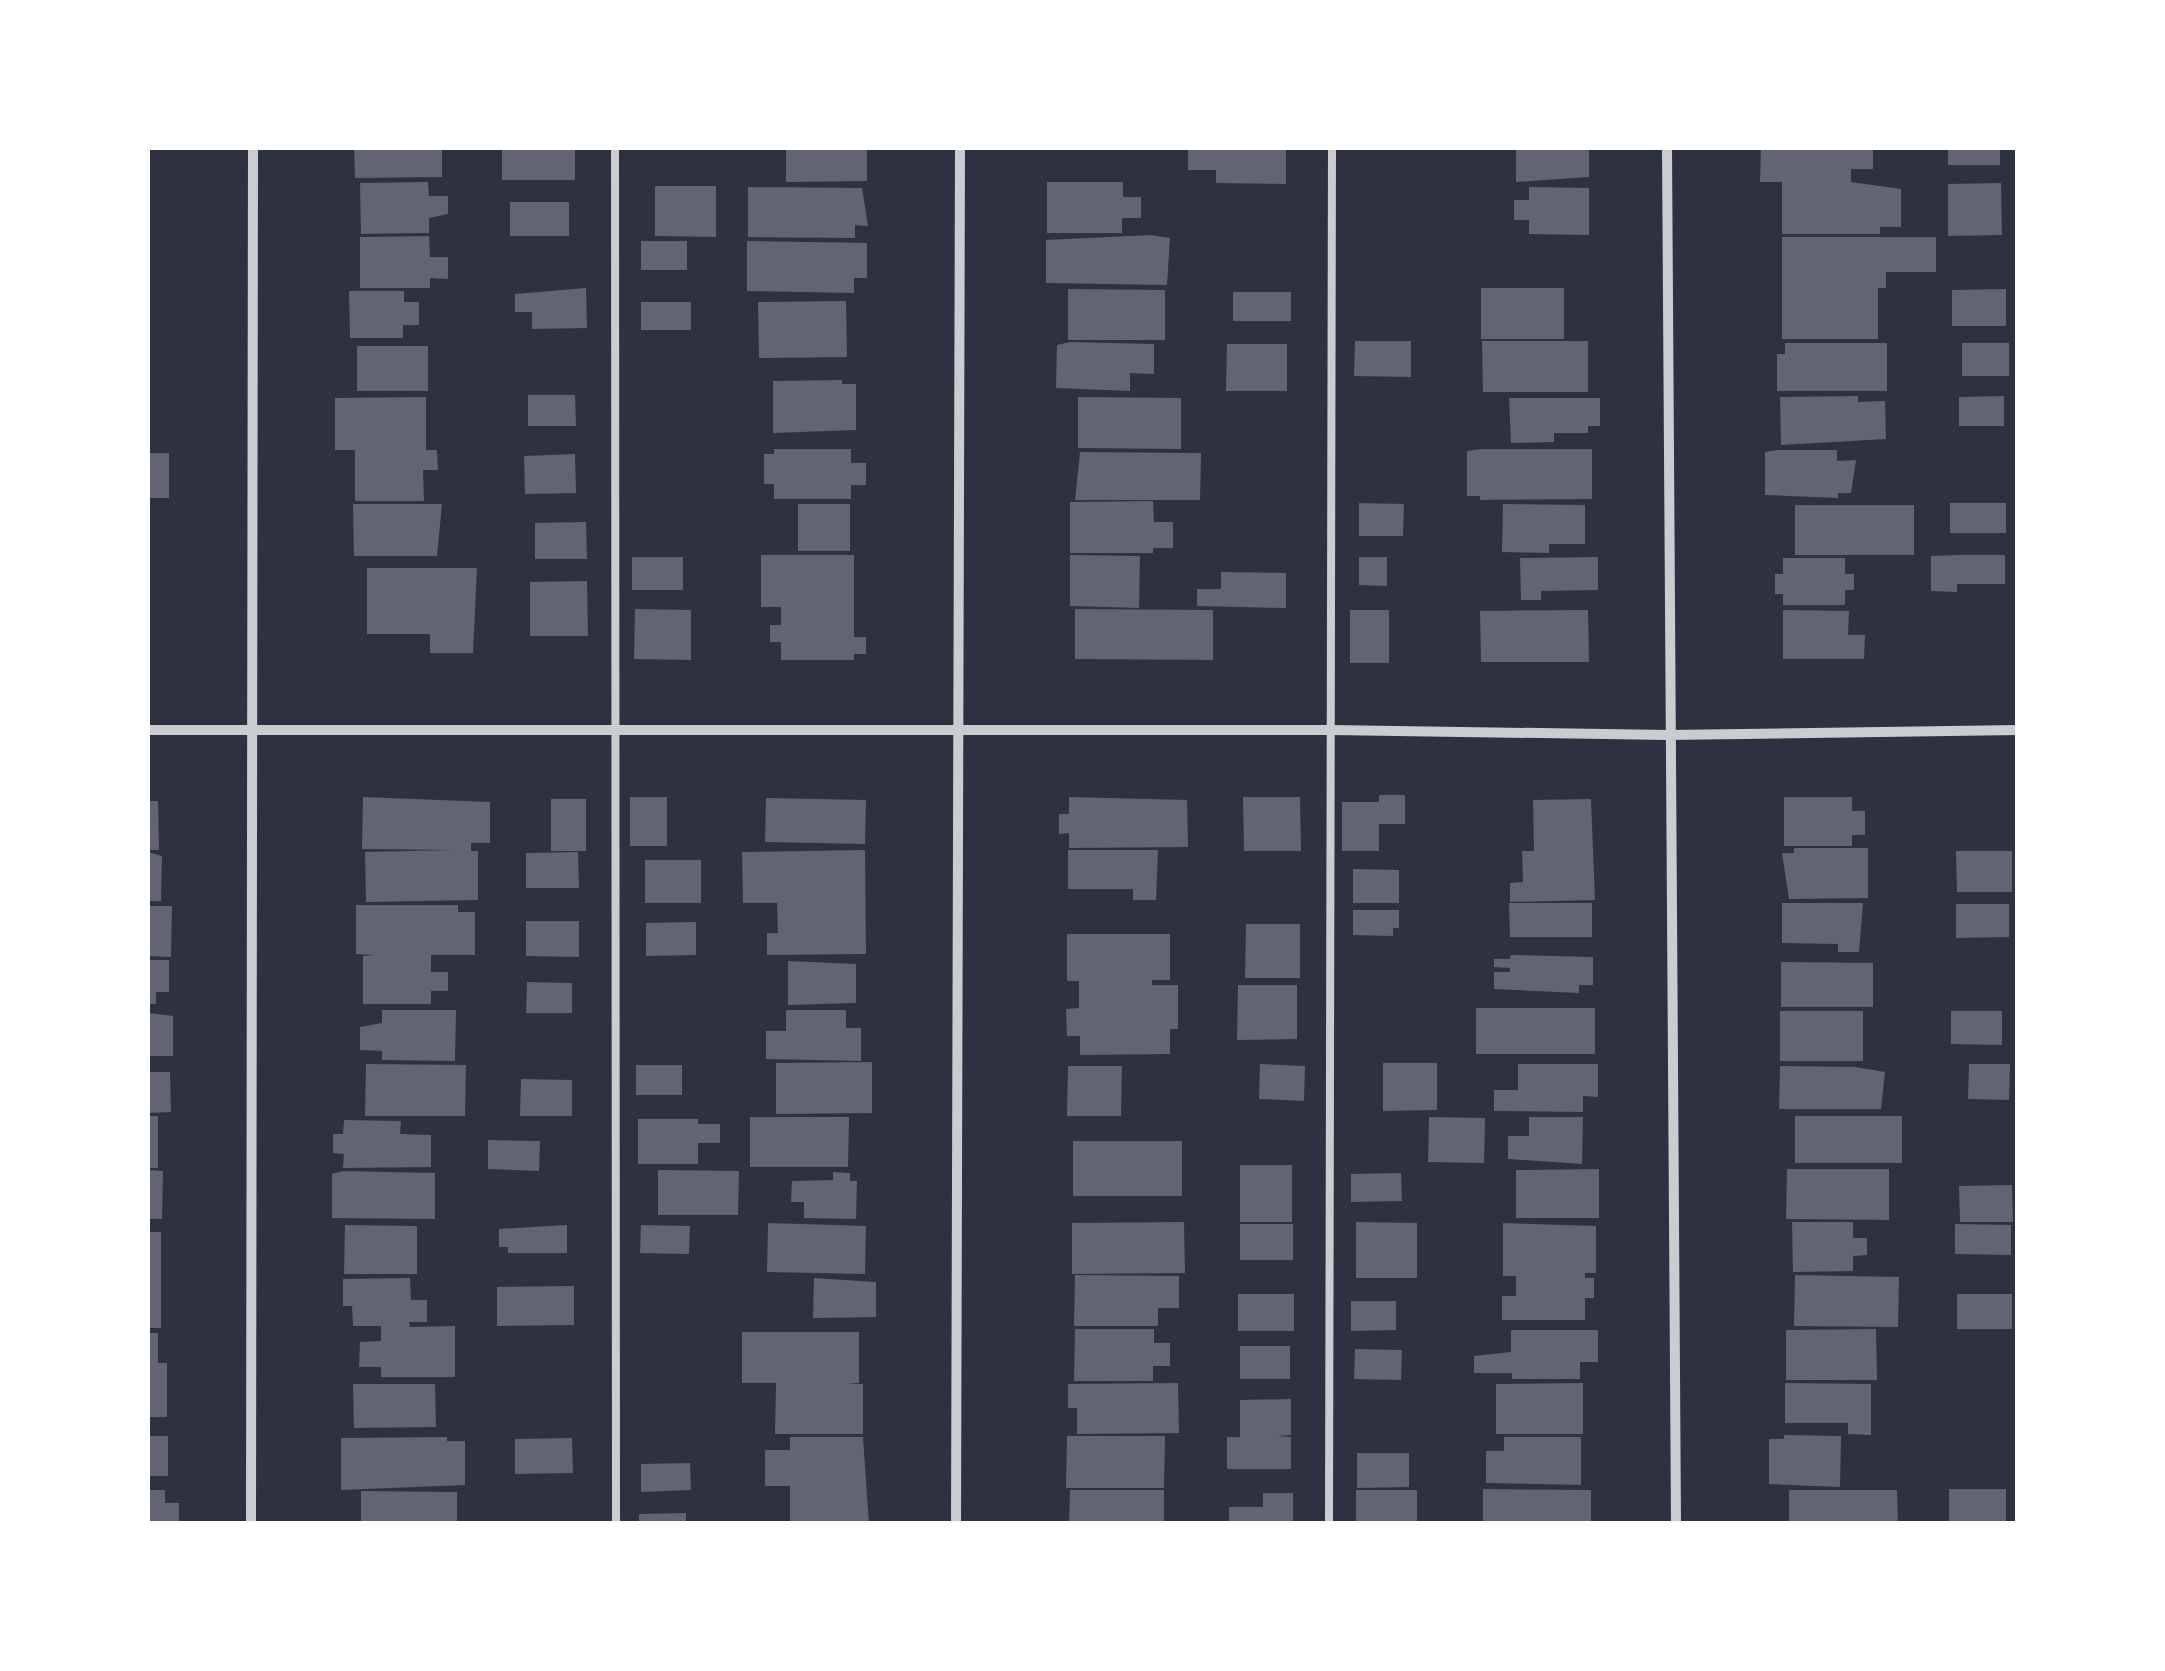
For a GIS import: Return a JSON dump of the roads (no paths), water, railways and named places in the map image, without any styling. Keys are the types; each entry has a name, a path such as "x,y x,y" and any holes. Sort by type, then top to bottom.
{"street":[{"path":"251,1524 253,148"},
{"path":"956,1524 960,148"},
{"path":"1667,148 1676,1524"},
{"path":"148,730 1331,730 1668,734 2018,730"}],"lane":[{"path":"615,148 616,1524"},
{"path":"1329,1524 1332,148"}]}
